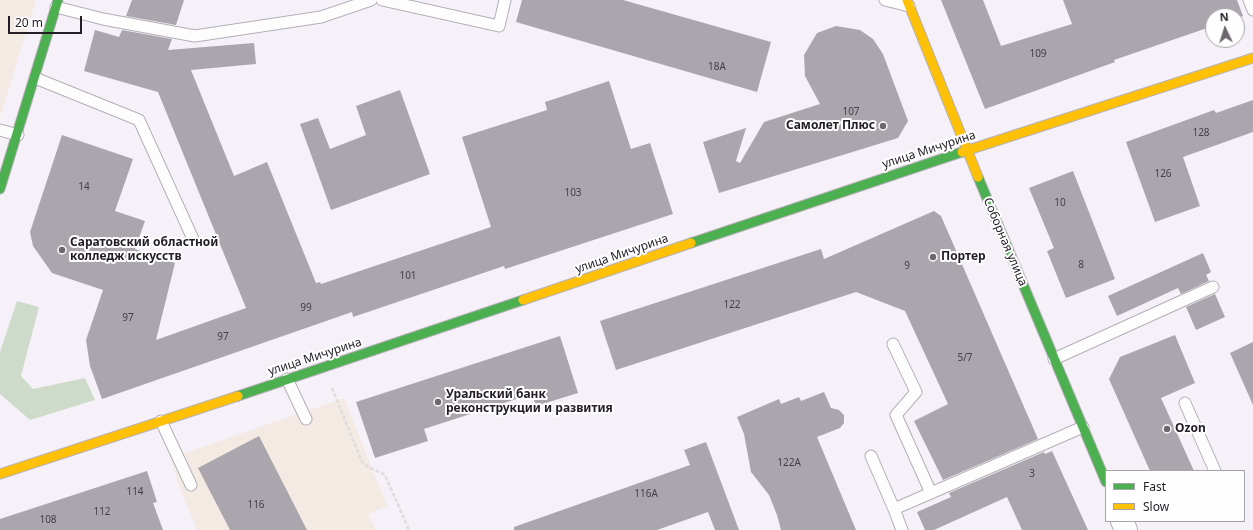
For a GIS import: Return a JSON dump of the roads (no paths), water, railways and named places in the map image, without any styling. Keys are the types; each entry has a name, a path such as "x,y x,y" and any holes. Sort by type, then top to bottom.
{"main road":[{"path":"1,182 18,135 57,3"},
{"name":"Соборная улица","path":"908,3 966,150 1105,480"},
{"name":"улица Мичурина","path":"0,474 325,367 966,150 1253,58"}],"lane":[{"path":"57,3 103,19 194,36 321,17 371,0"},
{"path":"382,0 499,26 505,0"},
{"path":"885,0 908,3"},
{"path":"1249,0 1253,10"},
{"path":"35,78 138,120 193,239"},
{"path":"0,130 18,135"},
{"path":"1054,359 1213,287"},
{"path":"893,344 916,392 896,414 931,493"},
{"path":"287,379 306,419"},
{"path":"1185,403 1214,470"},
{"path":"161,421 190,485"},
{"path":"894,509 1083,427"},
{"path":"871,456 902,530"}],"place":[{"name":"Самолет Плюс","path":"883,126"},
{"name":"Саратовский областной колледж искусств","path":"62,250"},
{"name":"Портер","path":"933,257"},
{"name":"Уральский банк реконструкции и развития","path":"438,402"},
{"name":"Ozon","path":"1167,429"}]}
